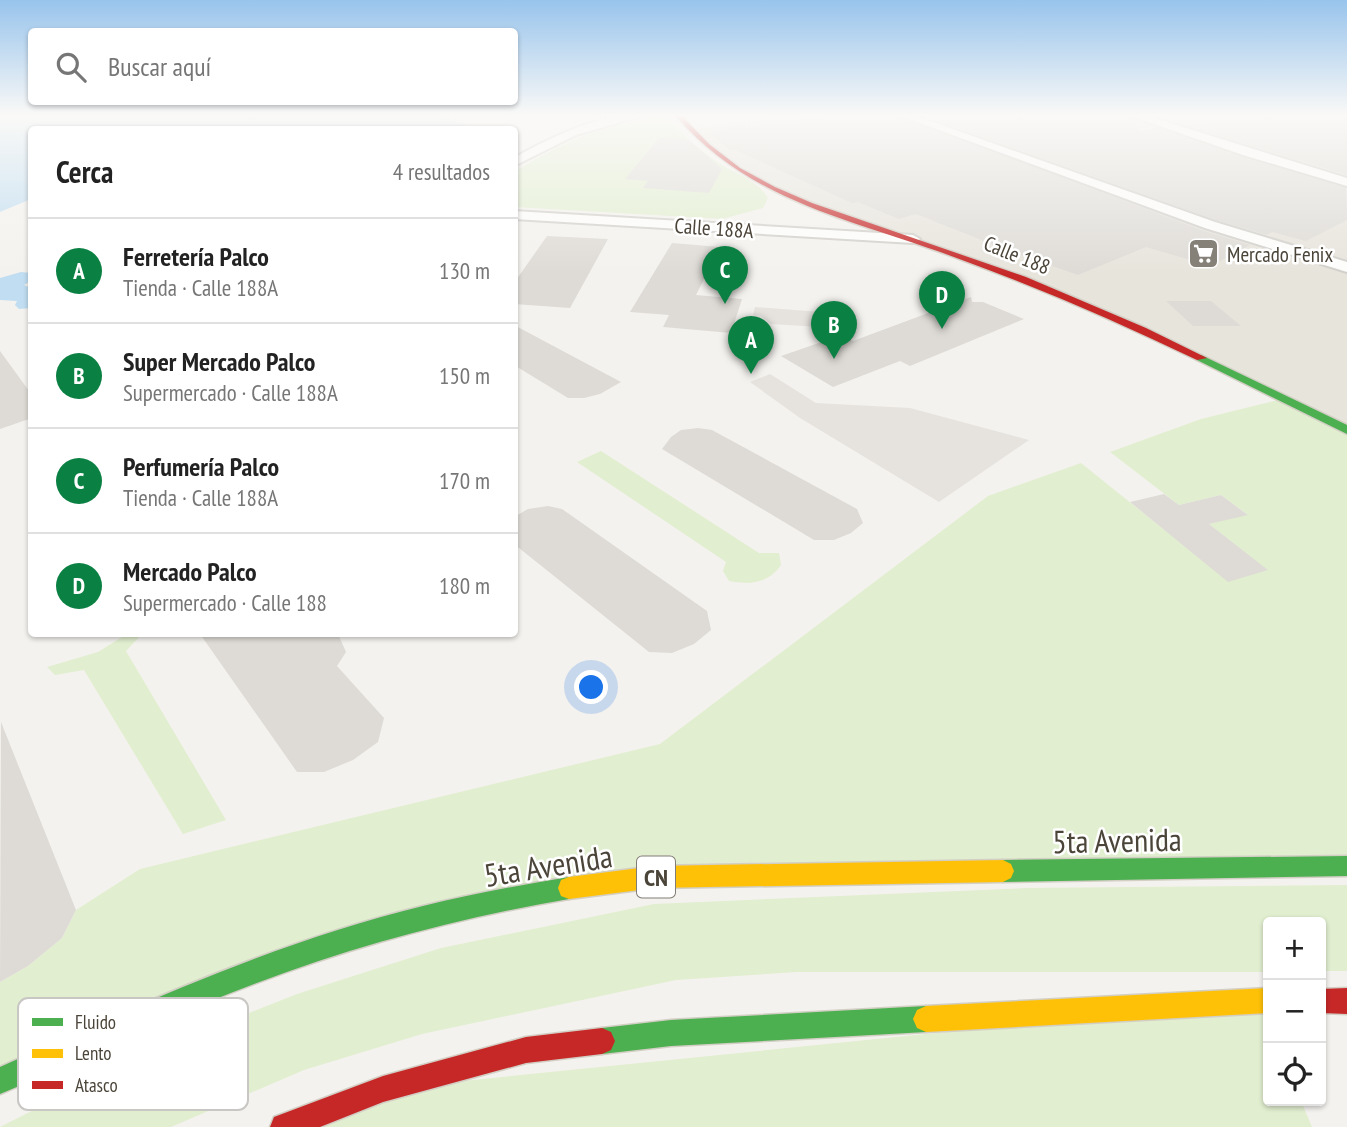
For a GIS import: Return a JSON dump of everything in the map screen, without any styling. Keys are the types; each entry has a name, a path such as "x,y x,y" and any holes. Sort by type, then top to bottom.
{"main road":[{"name":"Calle 188","path":"739,169 764,184 824,210 913,239 1113,315 1347,430"},
{"name":"5ta Avenida","path":"185,998 285,958 403,921 534,893 655,877 1347,866"},
{"path":"284,1127 383,1089 526,1050 671,1033 1263,1000"},
{"path":"1326,1001 1347,1001"},
{"name":"5ta Avenida","path":"0,1081 18,1073"}],"street":[{"path":"1052,169 1210,225 1347,267"},
{"path":"1301,169 1347,182"},
{"name":"Calle 188A","path":"518,215 913,239"}],"shaded area":[{"path":"743,169 1347,169 1347,431 1113,315 764,184"},
{"path":"755,307 821,312 820,327 771,324 761,316 753,315"},
{"path":"770,374 816,403 910,408 1029,440 939,502 800,418 750,382"}],"green space":[{"path":"519,169 728,169 757,186 768,198 763,208 722,219 518,207"},
{"path":"1286,398 1347,430 1347,865 655,877 403,921 209,998 18,998 18,1074 0,1081 0,982 28,966 62,938 76,910 140,869 660,744 988,496 1081,463 1228,581 1267,570 1209,524 1247,514 1221,495 1179,505 1110,452 1201,419"},
{"path":"601,451 759,553 779,553 781,565 765,579 744,583 729,581 723,571 726,562 577,462"},
{"path":"122,637 139,637 126,651 226,820 183,834 84,670 55,675 47,667 98,652"},
{"path":"1347,885 1347,971 1326,971 1326,917 1263,917 1263,972 797,972 676,980 422,1034 304,1070 248,1094 248,1013 297,994 441,948 654,904 1027,888"},
{"path":"1261,1000 1263,1106 1303,1106 1312,1127 284,1127 383,1089"},
{"path":"34,1110 211,1110 171,1127 0,1127"}],"water":[{"path":"0,169 28,169 28,200 0,212"},
{"path":"28,273 28,283 24,285 28,287 28,308 19,309 15,305 17,301 0,300 0,278"}],"building":[{"path":"634,169 722,169 709,193 643,188 648,181 625,179"},
{"path":"776,169 1038,169 1204,231 1250,245 1211,266 1146,247 1078,275 916,214 899,219 858,202 852,203"},
{"path":"1072,169 1281,169 1346,188 1347,220 1306,241 1272,232 1267,235 1216,220"},
{"path":"1326,169 1347,169 1347,175"},
{"path":"547,236 608,239 570,308 518,304 518,277"},
{"path":"672,243 720,247 696,295 742,299 731,333 663,327 669,315 630,312"},
{"path":"971,297 972,302 983,302 1024,319 910,366 900,361 833,387 781,356 842,335 853,341"},
{"path":"1166,301 1211,301 1241,326 1193,326"},
{"path":"518,327 621,382 600,394 568,398 518,367"},
{"path":"0,351 28,390 28,419 0,429"},
{"path":"681,430 712,430 857,509 863,523 851,533 834,540 814,540 662,449 671,437"},
{"path":"1164,494 1179,505 1221,495 1248,515 1209,524 1268,570 1228,582 1130,502"},
{"path":"548,506 562,509 707,611 711,630 694,644 672,653 649,652 518,547 518,515 528,509"},
{"path":"202,637 339,637 346,652 337,666 384,718 378,742 353,760 324,772 297,772"},
{"path":"1,722 76,910 62,938 28,966 0,982"}],"traffic: fast":[{"path":"1201,358 1347,430"},
{"path":"1003,871 1347,866"},
{"path":"188,998 278,963 421,918 494,901 569,888"},
{"path":"602,1041 671,1033 926,1019"},
{"path":"0,1081 18,1073"}],"traffic: slow":[{"path":"569,888 655,877 1003,871"},
{"path":"926,1019 1263,1000"}],"traffic: jam":[{"path":"737,169 772,189 809,205 1022,279 1201,358"},
{"path":"1326,1001 1347,1001"},
{"path":"284,1127 383,1089 526,1050 602,1041"}],"place":[{"name":"Mercado Fenix","path":"1204,254"},
{"name":"Perfumería Palco","path":"725,304"},
{"name":"Mercado Palco","path":"942,329"},
{"name":"Super Mercado Palco","path":"834,359"},
{"name":"Ferretería Palco","path":"751,374"}]}
